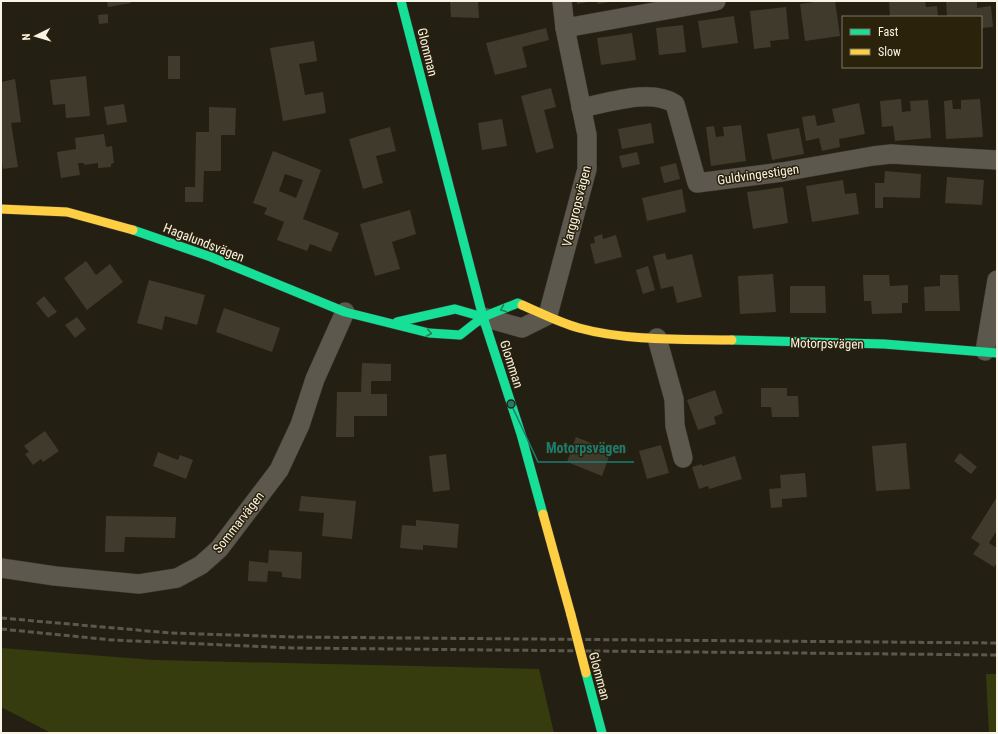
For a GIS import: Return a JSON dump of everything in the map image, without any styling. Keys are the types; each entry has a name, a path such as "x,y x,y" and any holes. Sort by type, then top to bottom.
{"street":[{"name":"Glomman","path":"401,1 483,317 521,434 602,733"},
{"name":"Varggropsvägen","path":"548,315 587,170 586,135 565,28 562,1"},
{"path":"565,28 716,1"},
{"name":"Guldvingestigen","path":"581,108 648,96 666,98 675,104 697,183 782,172 891,154 997,160"},
{"name":"Hagalundsvägen","path":"1,209 67,212 128,228 211,257 345,312 429,333 460,335 483,317"},
{"path":"991,352 997,280"},
{"name":"Hagalundsvägen","path":"391,323 454,309 483,317"},
{"name":"Sommarvägen","path":"1,568 56,576 140,584 177,578 201,565 219,549 279,470 300,426 320,367 345,312"},
{"path":"483,317 522,328 548,315"},
{"name":"Motorpsvägen","path":"548,315 578,328 602,333 657,338 884,344 991,352"},
{"path":"657,338 674,399 675,426 683,458"}],"green space":[{"path":"1,648 154,660 539,669 554,733 51,733 1,707"},
{"path":"986,674 997,674 997,733 989,733"}],"building":[{"path":"107,1 131,1 131,3 108,7"},
{"path":"450,1 478,1 479,18 451,17"},
{"path":"577,1 588,1 588,2 577,4"},
{"path":"597,1 609,1 609,2 598,4"},
{"path":"835,1 840,36 805,41 800,4"},
{"path":"889,1 925,1 926,7 937,6 938,16 890,16"},
{"path":"946,1 977,1 977,8 991,6 993,27 982,28 982,16 947,16"},
{"path":"786,7 789,39 770,41 771,47 754,49 750,11"},
{"path":"108,14 108,23 99,24 98,15"},
{"path":"734,16 738,43 702,48 698,21"},
{"path":"683,25 686,52 659,55 656,28"},
{"path":"546,28 549,40 522,47 527,67 495,75 486,43"},
{"path":"632,33 636,60 601,65 597,38"},
{"path":"314,41 317,61 299,64 305,95 323,92 326,113 283,121 270,48"},
{"path":"168,56 180,56 180,79 168,79"},
{"path":"86,76 90,116 66,118 65,104 53,105 50,80"},
{"path":"15,79 21,122 11,123 18,167 3,169 1,158 1,82"},
{"path":"551,88 556,107 544,110 554,148 536,153 521,96"},
{"path":"901,99 902,112 911,111 910,101 928,100 931,138 895,141 893,126 882,127 880,101"},
{"path":"980,99 983,137 946,139 944,101 952,100 953,109 961,109 961,100"},
{"path":"859,103 865,134 839,139 840,147 822,151 819,138 806,141 802,117 815,115 817,126 835,122 832,109"},
{"path":"124,104 127,122 107,125 104,107"},
{"path":"209,107 236,108 235,135 221,135 221,171 204,171 203,202 185,202 185,187 195,187 196,132 209,132"},
{"path":"502,119 507,146 482,150 478,123"},
{"path":"651,123 654,143 622,149 618,129"},
{"path":"741,125 746,161 711,166 706,127 714,126 716,137 724,136 723,127"},
{"path":"390,127 396,151 376,156 383,183 363,189 349,139"},
{"path":"799,128 804,154 772,160 767,134"},
{"path":"104,134 106,147 112,146 114,163 111,164 111,167 98,168 98,163 84,165 84,163 78,163 80,175 61,178 57,152 76,149 75,138"},
{"path":"273,151 321,170 303,219 339,233 331,252 310,244 307,251 277,240 284,222 264,214 267,208 253,203","holes":["285,174 303,180 296,198 279,191"]},
{"path":"637,152 640,164 622,168 619,156"},
{"path":"676,163 680,179 664,183 660,167"},
{"path":"885,171 921,174 920,198 883,197 883,208 875,208 875,183 884,183"},
{"path":"947,177 984,180 982,205 945,203"},
{"path":"843,180 845,194 856,193 859,214 812,222 806,186"},
{"path":"783,187 788,223 753,229 747,192"},
{"path":"682,189 686,212 647,221 642,198"},
{"path":"410,210 416,234 392,242 400,269 375,276 360,224"},
{"path":"602,234 603,239 616,235 622,257 595,264 590,244 595,243 594,237"},
{"path":"665,253 667,260 692,254 702,297 677,303 673,286 661,289 653,256"},
{"path":"86,261 96,275 110,264 123,282 87,310 64,278"},
{"path":"648,266 655,290 643,294 636,270"},
{"path":"773,274 776,312 740,314 738,276"},
{"path":"863,275 889,275 890,286 908,285 908,303 902,303 902,313 872,314 871,301 864,301"},
{"path":"940,275 958,275 960,311 925,311 924,287 940,286"},
{"path":"149,280 205,295 197,325 165,316 162,330 137,323"},
{"path":"790,286 825,286 826,313 790,313"},
{"path":"44,296 57,312 48,318 36,303"},
{"path":"224,308 280,328 272,352 216,332"},
{"path":"77,317 86,329 75,338 65,325"},
{"path":"362,363 391,364 391,381 371,381 371,394 387,394 387,416 354,416 354,437 336,437 337,392 361,392"},
{"path":"761,388 787,388 787,396 798,396 799,417 772,417 771,407 761,407"},
{"path":"715,390 723,413 714,417 716,424 698,430 687,400"},
{"path":"45,431 59,451 43,462 41,459 33,465 25,454 29,452 24,446"},
{"path":"576,437 611,451 602,476 567,462"},
{"path":"906,443 910,489 876,491 872,446"},
{"path":"661,445 669,473 647,479 639,451"},
{"path":"158,452 178,460 180,455 193,460 186,479 153,466"},
{"path":"960,453 977,467 971,474 954,461"},
{"path":"446,454 450,490 433,492 429,456"},
{"path":"735,456 742,479 709,489 708,486 699,489 692,467 702,464 702,466"},
{"path":"805,473 807,497 782,499 782,507 771,508 769,489 781,488 780,475"},
{"path":"301,496 356,501 352,539 322,536 324,513 299,511"},
{"path":"997,497 997,530 989,543 997,548 997,563 994,567 973,554 980,544 971,538"},
{"path":"106,516 176,517 175,538 125,537 124,552 105,552"},
{"path":"416,520 459,524 457,548 423,545 423,550 400,548 402,525 416,526"},
{"path":"269,550 302,552 301,579 282,577 282,572 268,571 267,582 248,581 249,561 268,563"}],"railway":[{"path":"1,618 171,633 293,637 997,643"},
{"path":"1,629 112,640 293,648 997,655"}],"traffic: fast":[{"path":"401,1 483,317 521,434 543,514"},
{"path":"133,230 211,257 345,312 429,333 460,335 483,317 518,303 522,305"},
{"path":"397,322 455,309 483,317"},
{"path":"732,340 884,344 997,353"},
{"path":"586,673 602,733"}],"traffic: slow":[{"path":"1,209 67,212 133,230"},
{"path":"522,305 550,318 579,328 597,332 635,337 732,340"},
{"path":"543,514 571,615"},
{"path":"571,615 586,673"}],"place":[{"name":"Motorpsvägen","path":"511,404"}]}
